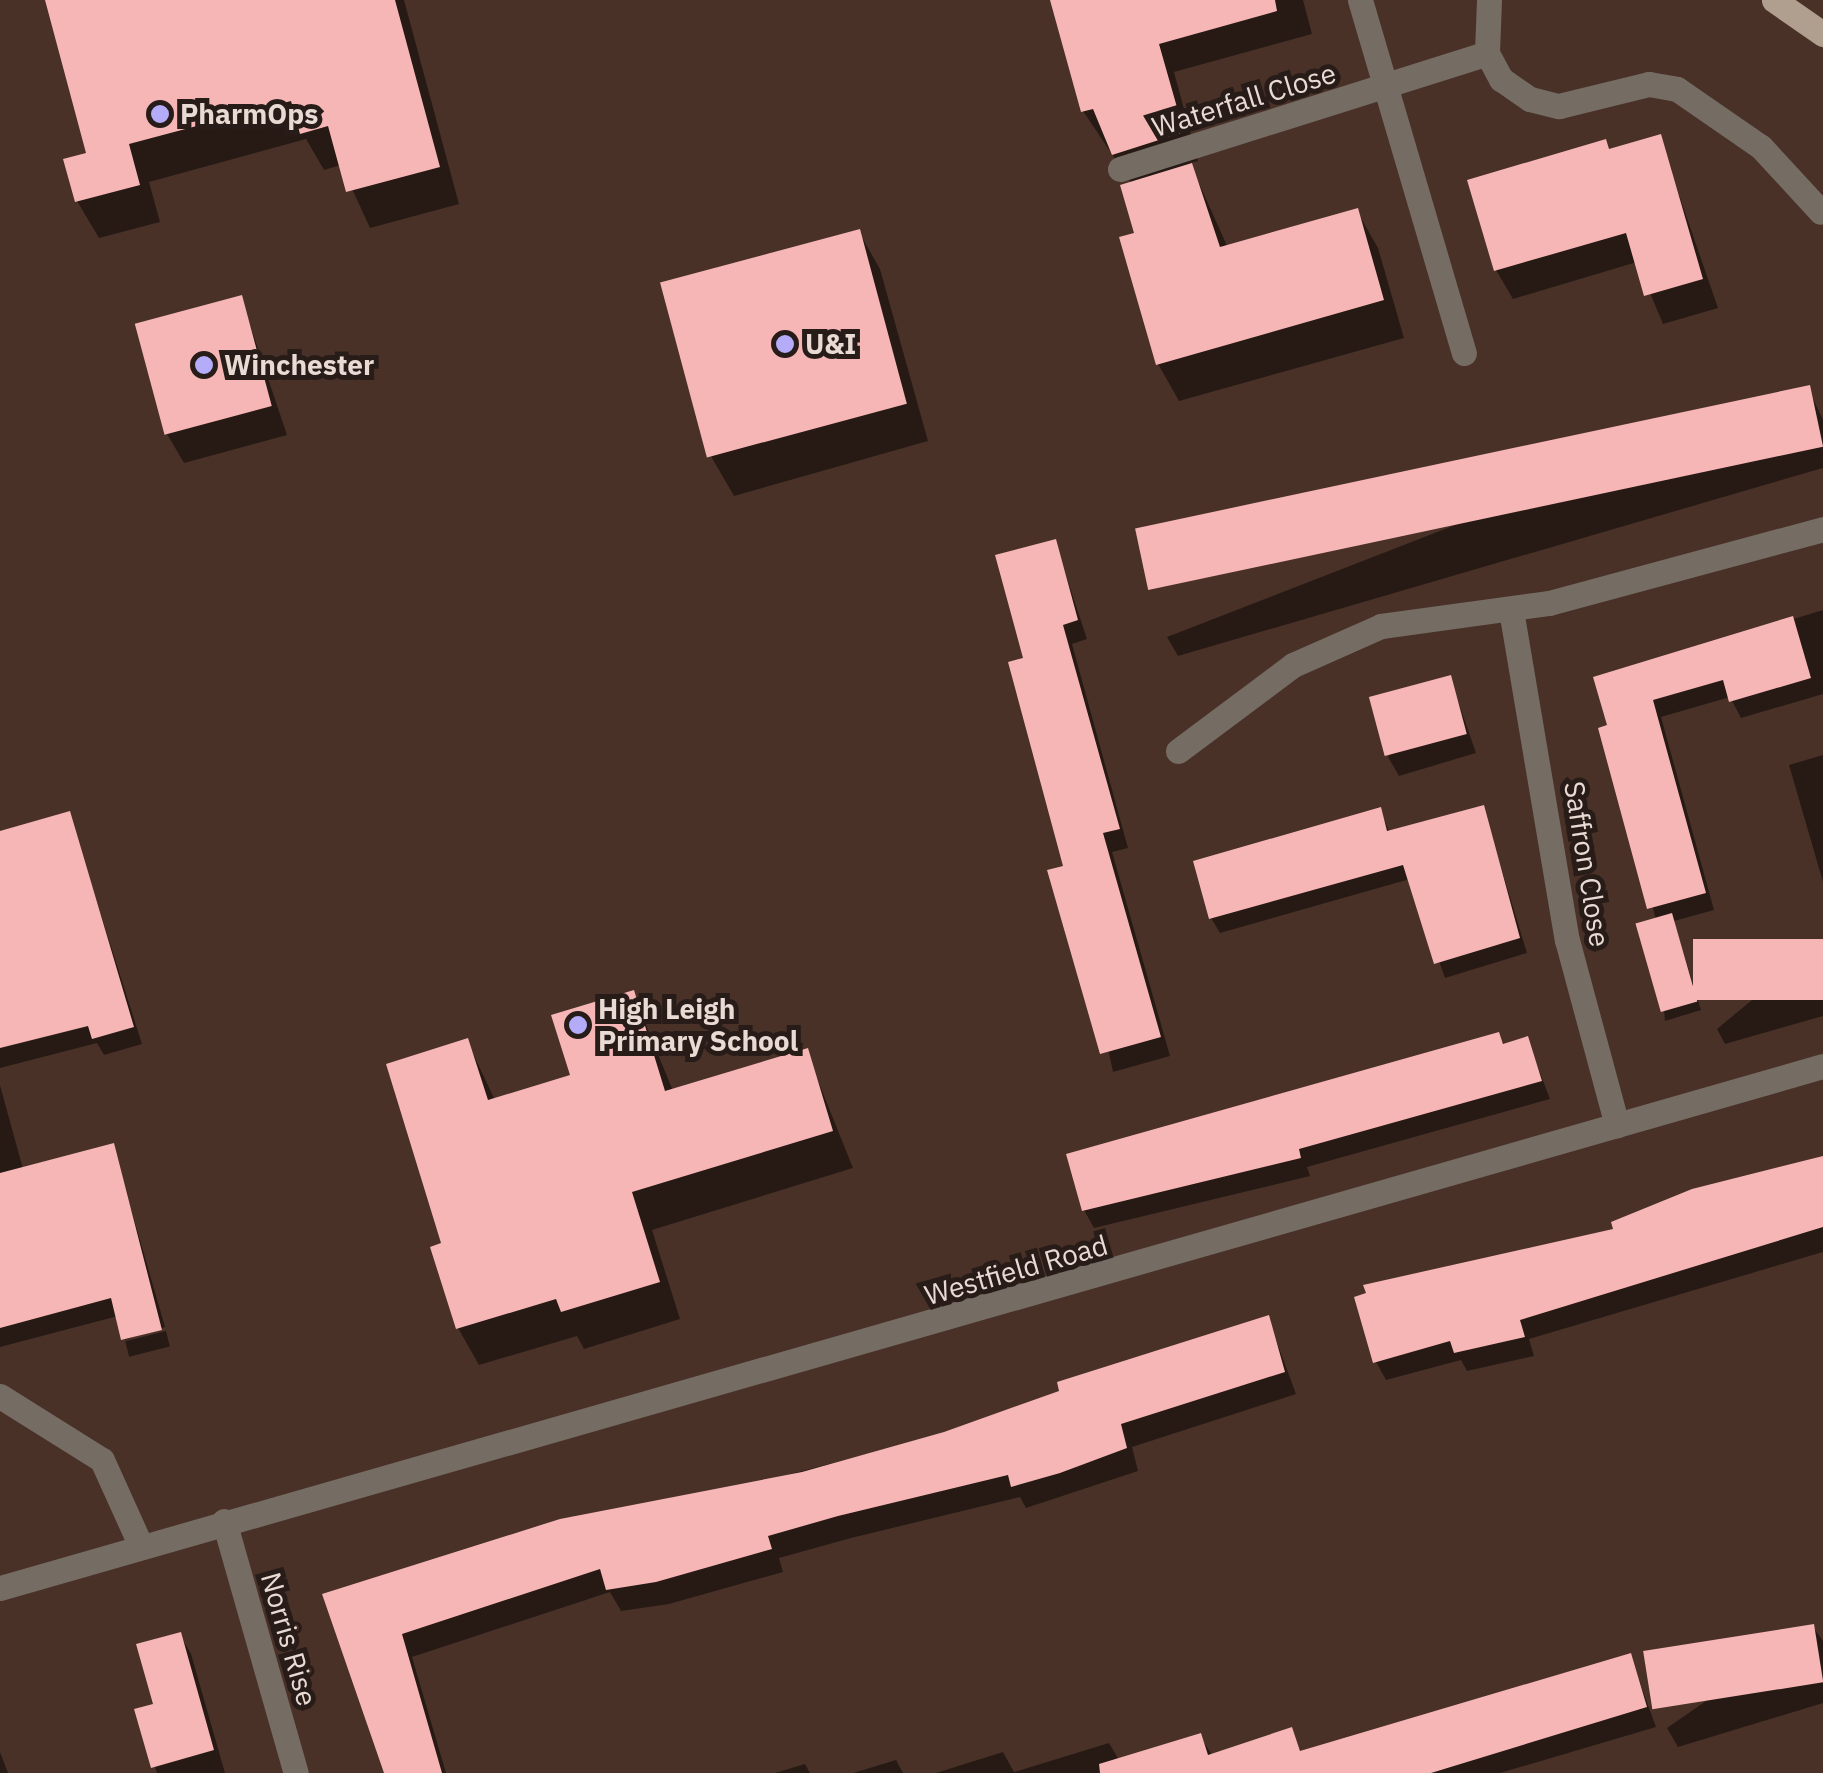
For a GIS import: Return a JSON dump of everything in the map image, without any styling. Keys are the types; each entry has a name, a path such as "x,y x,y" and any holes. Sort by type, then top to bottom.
{"main road":[{"path":"1774,0 1823,34"}],"street":[{"path":"1360,0 1464,353"},
{"path":"1489,0 1487,53 1500,79 1559,106 1649,84 1677,90 1762,148 1820,212"},
{"name":"Waterfall Close","path":"1120,169 1386,89 1487,53"},
{"path":"1178,751 1329,646 1409,620 1511,610 1823,529"},
{"name":"Saffron Close","path":"1511,610 1567,940 1616,1125"},
{"name":"Westfield Road","path":"0,1588 140,1544 1823,1066"},
{"path":"0,1396 102,1460 140,1544"},
{"name":"Norris Rise","path":"224,1521 296,1773"}],"building":[{"name":"PharmOps","path":"45,0 395,0 440,167 346,192 328,126 300,134 291,101 129,144 140,185 75,202 63,159 86,153"},
{"path":"1050,0 1275,0 1277,11 1159,44 1184,132 1112,155 1093,109 1081,112"},
{"path":"1661,134 1703,279 1644,296 1626,233 1494,271 1467,180 1606,139 1609,149"},
{"path":"1192,163 1220,247 1358,208 1384,300 1156,365 1119,237 1134,233 1120,185"},
{"name":"U&I","path":"860,229 907,404 707,457 660,283"},
{"name":"Winchester","path":"242,295 272,406 165,435 135,324"},
{"path":"1810,385 1823,447 1148,590 1135,528"},
{"path":"1056,539 1078,620 1063,625 1120,829 1103,833 1161,1037 1100,1054 1047,870 1063,866 1008,662 1023,658 995,555"},
{"path":"1793,616 1811,678 1729,702 1723,680 1653,700 1706,893 1647,909 1598,728 1607,725 1593,677"},
{"path":"1451,675 1467,734 1385,756 1369,697"},
{"path":"1484,805 1520,938 1434,964 1403,865 1209,919 1193,861 1381,807 1387,831"},
{"path":"70,811 134,1027 92,1039 88,1026 0,1048 0,831"},
{"path":"1672,913 1697,1001 1661,1012 1635,923"},
{"path":"1693,939 1823,939 1823,1000 1693,1000"},
{"path":"634,990 665,1091 808,1048 833,1131 632,1192 660,1282 561,1312 556,1299 456,1329 430,1247 441,1243 386,1064 468,1038 488,1100 570,1075 551,1015"},
{"path":"1499,1032 1503,1044 1528,1036 1542,1081 1299,1149 1301,1158 1082,1211 1066,1154"},
{"path":"114,1143 162,1330 121,1340 111,1298 0,1328 0,1173"},
{"path":"1823,1156 1823,1227 1520,1320 1525,1337 1454,1353 1450,1341 1373,1363 1354,1297 1366,1293 1363,1285 1613,1229 1611,1222 1692,1189"},
{"path":"1269,1315 1285,1372 1121,1424 1127,1448 1060,1473 1011,1487 1008,1475 838,1516 768,1536 772,1549 656,1582 606,1590 600,1569 402,1634 442,1773 384,1773 322,1594 560,1519 802,1472 944,1432 1059,1391 1057,1382"},
{"path":"1814,1624 1823,1682 1652,1709 1643,1651"},
{"path":"181,1632 214,1750 151,1768 134,1709 153,1704 136,1644"},
{"path":"1631,1653 1647,1707 1431,1773 1100,1773 1099,1764 1201,1733 1208,1755 1292,1727 1300,1751"}],"place":[{"name":"PharmOps","path":"160,114"},
{"name":"U&I","path":"785,344"},
{"name":"Winchester","path":"204,365"},
{"name":"High Leigh Primary School","path":"578,1025"}]}
